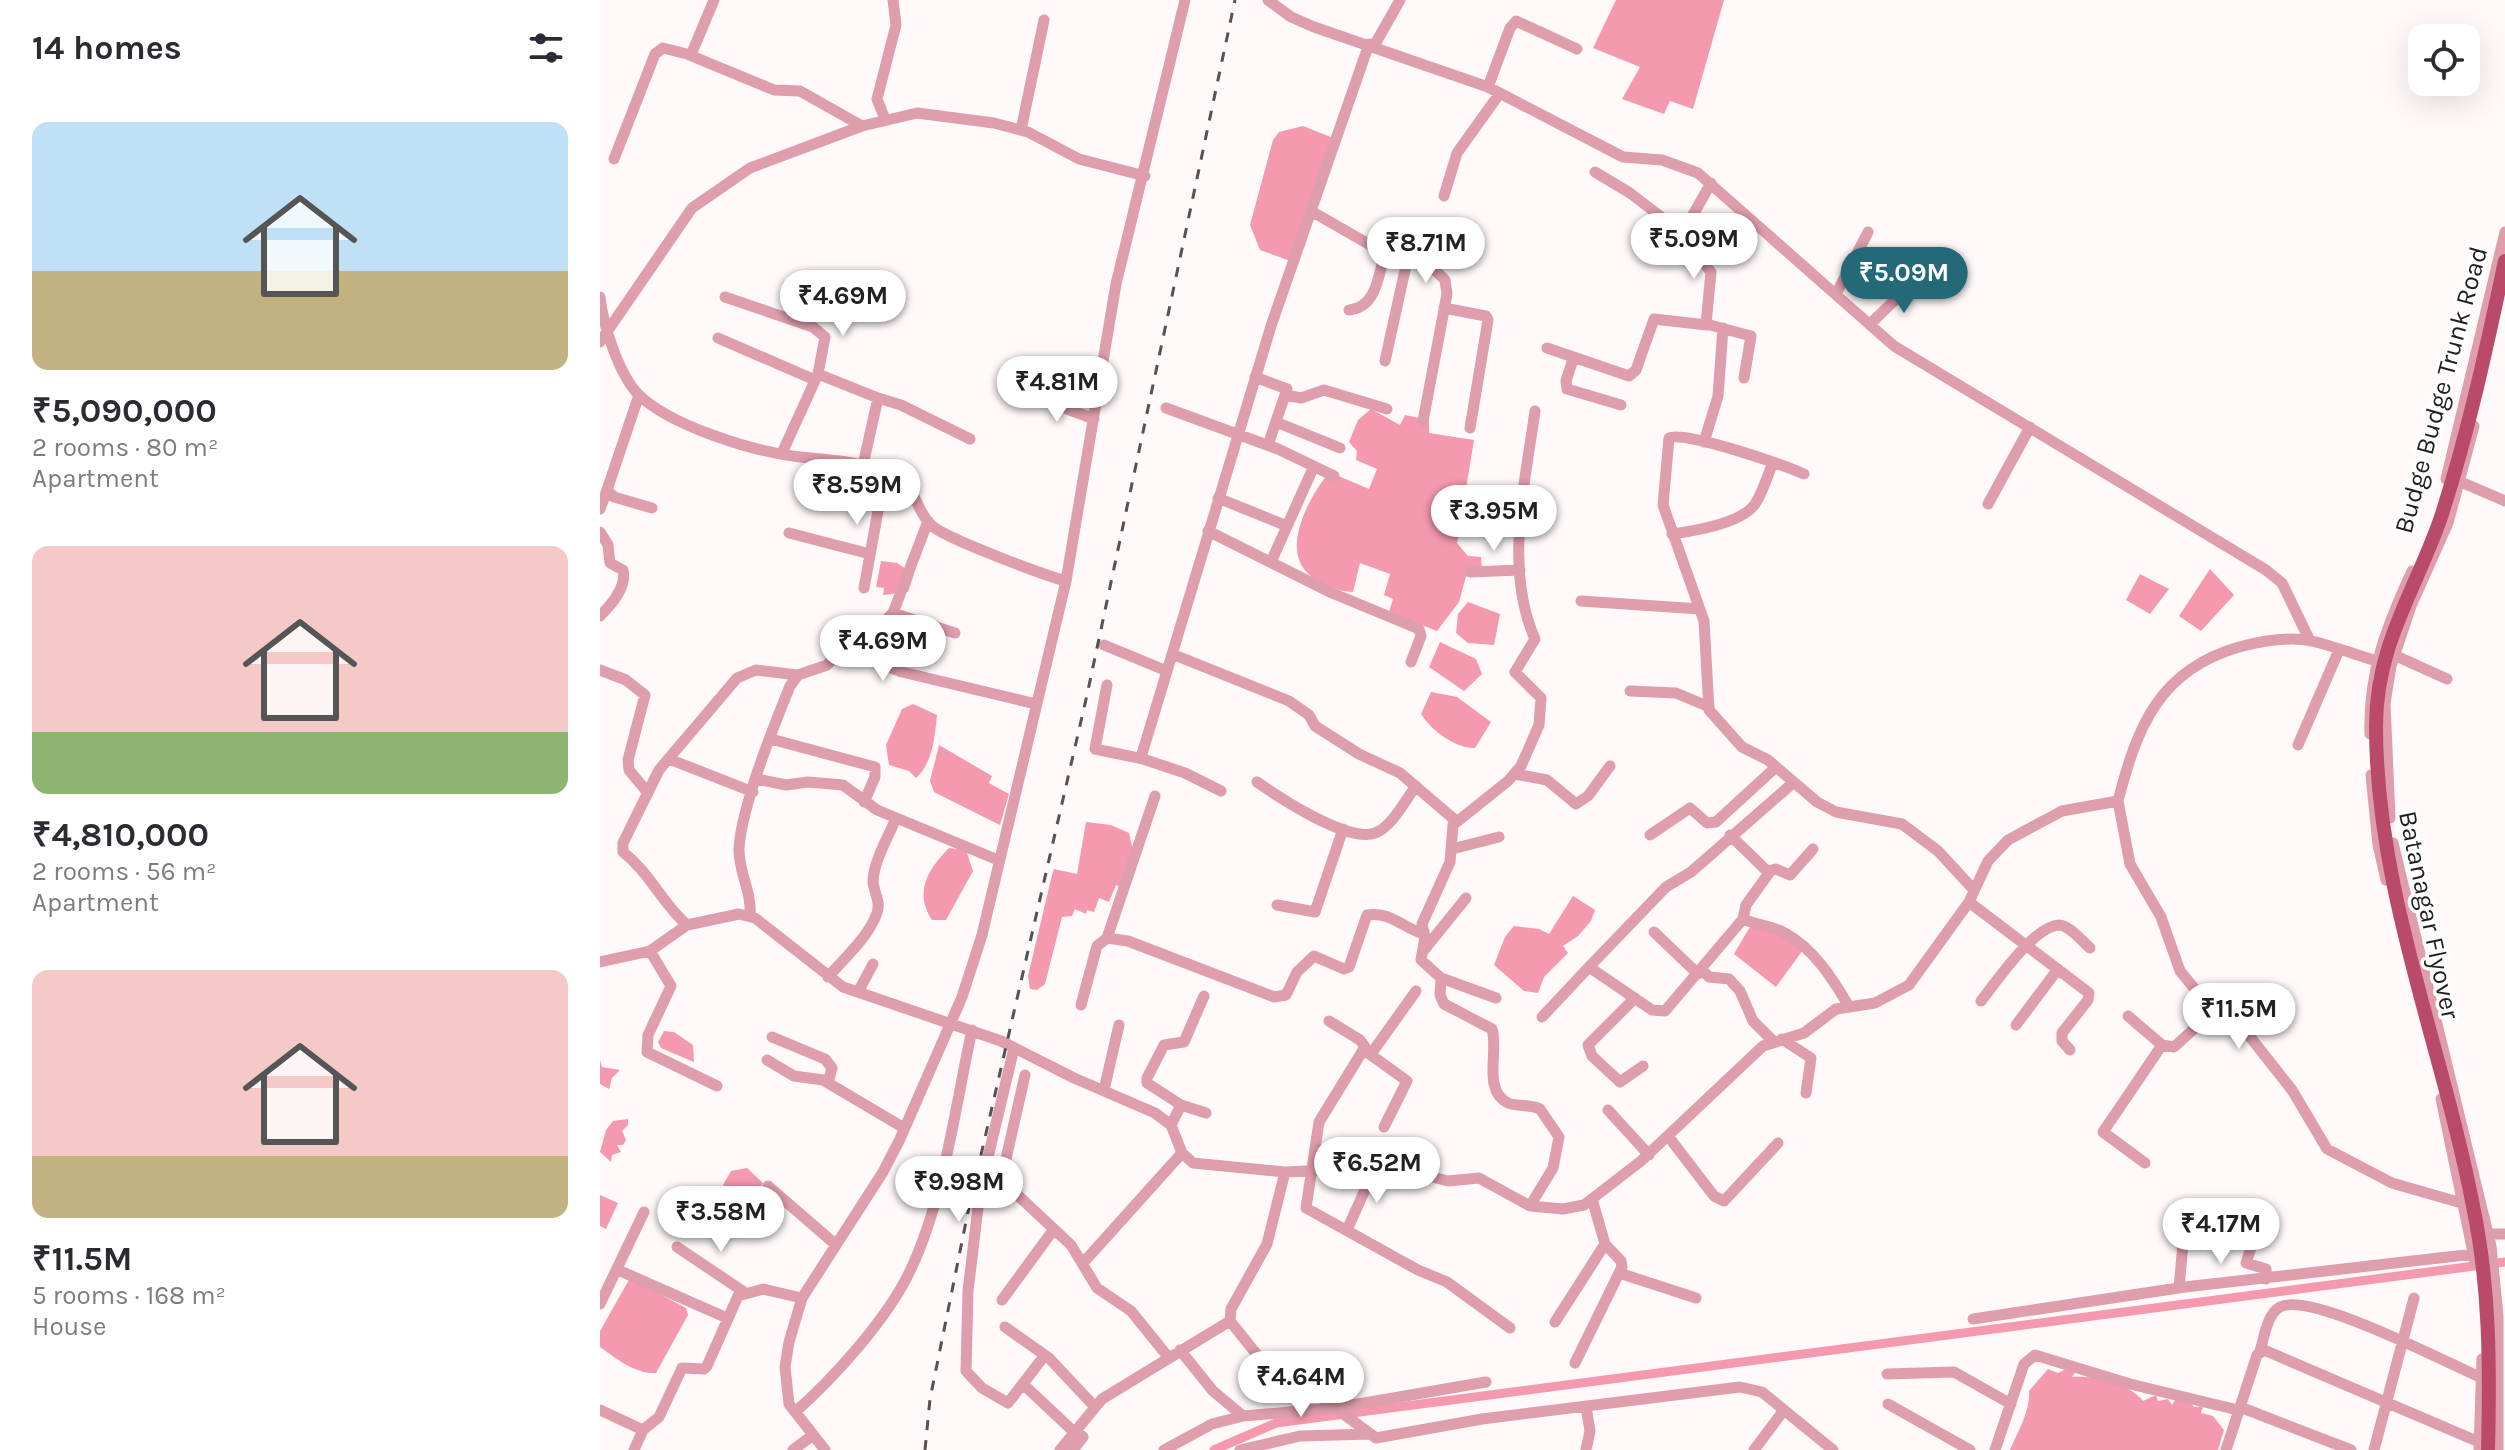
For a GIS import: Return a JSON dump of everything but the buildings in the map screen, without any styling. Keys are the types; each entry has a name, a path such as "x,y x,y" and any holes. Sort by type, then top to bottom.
{"main road":[{"name":"Batanagar Flyover","path":"2482,1447 2489,1318 2481,1247 2466,1170 2388,859 2379,792 2376,727 2387,643 2443,507 2505,261"}],"street":[{"path":"691,55 714,0"},
{"path":"885,119 877,99 896,25 893,0"},
{"path":"825,1450 795,1412 787,1395 785,1367 802,1298 883,1172 951,1024 982,935 1066,581 1116,284 1145,176 1185,0"},
{"path":"1268,0 1291,17 1494,90 1623,157 1670,162 1698,173 1907,355 2266,570 2282,583 2310,641"},
{"path":"1143,759 1255,377 1311,211 1372,45 1400,0"},
{"path":"1021,130 1044,20"},
{"path":"1444,196 1457,153 1494,90 1510,28 1516,21 1577,49"},
{"path":"614,159 658,50 691,55 774,90 800,91 862,126"},
{"path":"604,337 692,208 750,168 885,119 917,113 934,114 1021,130 1066,154 1145,176"},
{"path":"1595,172 1630,193 1682,233"},
{"path":"1707,325 1711,272 1682,239 1682,233 1711,183"},
{"path":"1311,211 1385,253 1442,275 1447,286 1423,421"},
{"path":"1836,294 1868,232"},
{"name":"Budge Budge Trunk Road","path":"2482,1447 2482,1378 2474,1255 2465,1204 2378,845 2369,717 2377,661 2391,615 2436,516 2505,232"},
{"path":"1349,310 1361,309 1368,303 1385,253"},
{"path":"1385,361 1407,261"},
{"path":"1870,324 1896,299 1907,283"},
{"name":"Budge Budge Trunk Road","path":"2498,1450 2495,1282 2490,1240 2393,845 2385,703 2394,655 2441,543 2460,482 2505,295"},
{"path":"600,297 604,337 631,385 656,408 708,432 782,453 863,465 890,476 918,499 928,521 961,541 1066,581"},
{"path":"725,297 821,332 826,344 817,377 782,453"},
{"path":"1444,308 1478,313 1488,320 1470,428"},
{"path":"1547,348 1629,376 1636,370 1654,319 1707,325 1751,336 1744,378"},
{"path":"1704,442 1718,396 1723,328"},
{"path":"718,338 817,377 901,405 970,439"},
{"path":"1573,359 1567,389 1621,405"},
{"path":"1255,377 1284,386 1286,395 1268,445"},
{"path":"1286,395 1301,398 1324,390 1387,409"},
{"path":"1019,398 1027,394 1094,419"},
{"path":"600,509 639,395"},
{"path":"863,465 878,398"},
{"path":"1166,408 1268,445 1334,476"},
{"path":"1496,998 1441,978 1425,965 1421,953 1423,919 1447,870 1455,820 1515,774 1539,725 1543,708 1541,698 1515,672 1535,639 1526,622 1520,570 1522,502 1535,411"},
{"path":"1276,422 1340,448"},
{"path":"1988,504 2030,427"},
{"path":"1707,706 1708,657 1700,609 1663,505 1669,438 1675,436 1704,442 1804,474"},
{"path":"1672,534 1712,527 1748,511 1756,502 1773,463"},
{"path":"1271,562 1314,466"},
{"path":"864,588 890,476"},
{"path":"2447,476 2505,501"},
{"path":"607,490 614,497 652,508"},
{"path":"1218,498 1287,526"},
{"path":"687,925 670,910 651,878 622,850 648,793 669,759 737,678 756,670 798,675 827,665 845,650 860,630 883,623 893,613 928,521"},
{"path":"1208,531 1332,593 1419,629 1421,633 1411,662"},
{"path":"600,532 608,545 610,563 625,572 615,598 600,616"},
{"path":"789,533 870,554"},
{"path":"1470,572 1520,570"},
{"path":"1581,601 1700,609"},
{"path":"893,613 955,633"},
{"path":"2377,661 2310,641 2275,640 2249,644 2190,667 2138,733 2118,801 2130,864 2161,917 2180,971 2210,1004 2247,1033 2292,1090 2327,1149 2392,1183 2465,1204"},
{"path":"1104,645 1167,671"},
{"path":"845,650 902,672 1036,704"},
{"path":"2298,745 2339,650"},
{"path":"1172,654 1289,701 1309,715 1315,726 1416,786 1455,820"},
{"path":"2394,655 2447,679"},
{"path":"600,670 626,680 645,695 628,760 629,770 648,793"},
{"path":"750,916 750,893 739,851 757,779 798,675"},
{"path":"1107,685 1095,749 1143,759 1185,773 1221,791"},
{"path":"1630,691 1676,693 1707,706 1742,747 1776,767 1836,812 1902,824 1938,851 1974,890"},
{"path":"771,739 875,767 875,777 864,802"},
{"path":"669,759 753,792"},
{"path":"1515,774 1547,780 1576,804 1588,796 1610,766"},
{"path":"1650,835 1690,808 1707,823 1716,822 1776,767"},
{"path":"757,779 786,785 808,782 843,785 864,802 896,818 998,860"},
{"path":"1257,782 1343,829 1361,834 1378,833 1416,786"},
{"path":"1542,1017 1647,904 1794,782"},
{"path":"1081,1005 1097,946 1107,938 1155,796"},
{"path":"600,962 650,951 687,925 739,914 750,916 777,933 828,977 858,992 972,1030 1155,1113 1171,1125 1182,1153 1193,1163 1285,1172 1376,1165 1427,1173 1448,1181 1479,1178 1530,1206 1576,1208 1649,1155 1727,1077 1777,1040 1804,1033 1836,1009 1875,1003 1909,985 1969,902 1995,852 2019,832 2062,811 2118,801"},
{"path":"828,977 863,938 875,916 878,902 873,885 875,871 896,818"},
{"path":"1277,905 1315,912 1343,829"},
{"path":"1730,835 1768,871"},
{"path":"1452,849 1499,837"},
{"path":"1589,967 1632,1002 1656,1012 1665,1011 1743,919 1743,911 1768,871 1776,869 1790,875 1813,849"},
{"path":"1421,953 1466,898"},
{"path":"1969,902 2090,997 2062,1033 2062,1041 2070,1050"},
{"path":"1107,938 1128,941 1249,989 1281,997 1290,990 1297,972 1314,956 1338,967 1349,967 1367,915 1384,915 1424,934"},
{"path":"1743,919 1780,931 1796,942 1834,981 1848,1005"},
{"path":"1981,1001 2026,945 2060,925 2090,948"},
{"path":"1654,932 1700,972 1709,977 1729,979 1740,991 1753,1021 1777,1040 1811,1058 1806,1093"},
{"path":"650,951 671,986 648,1035 647,1052 717,1086"},
{"path":"858,992 873,964"},
{"path":"2016,1025 2058,969"},
{"path":"1441,978 1440,995 1444,1004 1492,1029 1496,1048 1493,1079 1497,1092 1508,1103 1540,1109 1559,1137 1553,1168 1530,1206"},
{"path":"1416,991 1321,1116 1306,1208 1418,1270 1447,1282 1510,1328"},
{"path":"1204,996 1184,1042 1164,1045 1147,1083 1181,1105 1206,1113"},
{"path":"1632,1002 1588,1043 1589,1051 1617,1081 1625,1081 1643,1066"},
{"path":"2128,1016 2162,1045 2177,1046 2195,1028 2210,1004"},
{"path":"1329,1021 1364,1042 1367,1052 1407,1081 1384,1127"},
{"path":"1104,1090 1119,1025"},
{"path":"795,1412 824,1387 909,1272 928,1222 972,1030"},
{"path":"772,1037 825,1059 832,1068 828,1083"},
{"path":"2145,1163 2103,1132 2162,1045"},
{"path":"1014,1048 985,1170 968,1291 966,1371 982,1388 1005,1403 1024,1385 1045,1355"},
{"path":"767,1060 794,1076 828,1083 904,1128"},
{"path":"1001,1181 1025,1075"},
{"path":"1171,1125 1181,1105"},
{"path":"1608,1110 1649,1155"},
{"path":"1668,1136 1714,1196 1724,1201 1778,1143"},
{"path":"1083,1263 1182,1153"},
{"path":"1347,1230 1376,1165"},
{"path":"985,1170 1054,1229 1083,1263 1097,1288 1131,1311 1169,1358"},
{"path":"1285,1172 1271,1233 1231,1309 1230,1321 1258,1356 1370,1433 1386,1450"},
{"path":"768,1186 835,1244"},
{"path":"1575,1363 1622,1263 1605,1244 1592,1199"},
{"path":"600,1304 644,1212"},
{"path":"1002,1300 1054,1229"},
{"path":"2470,1234 2490,1240 2505,1234"},
{"path":"2255,1235 2246,1263 2266,1269 2266,1279"},
{"path":"1555,1322 1605,1244"},
{"path":"2179,1288 2183,1244"},
{"path":"677,1247 744,1292 763,1289 802,1298"},
{"path":"1973,1319 2179,1288 2474,1255"},
{"path":"618,1270 727,1318"},
{"path":"1619,1273 1696,1298"},
{"path":"634,1450 643,1430 659,1417 682,1368 704,1369 707,1366 727,1318 744,1292"},
{"path":"2374,1450 2414,1298"},
{"path":"2226,1450 2271,1318 2282,1306 2291,1304 2330,1312 2482,1378"},
{"path":"1060,1450 1095,1407 1115,1389 1230,1321"},
{"path":"1005,1327 1045,1355 1095,1407"},
{"path":"1180,1350 1213,1391 1243,1416"},
{"path":"2260,1351 2279,1354 2482,1447"},
{"path":"1995,1450 2024,1364 2035,1355 2130,1384 2239,1408 2351,1450"},
{"path":"1887,1374 1954,1372 2011,1404"},
{"path":"1164,1450 1212,1424 1243,1416 1338,1410 1486,1382"},
{"path":"1024,1385 1083,1437 1073,1450"},
{"path":"1240,1450 1300,1436 1370,1433 1740,1387 1762,1392 1833,1450"},
{"path":"1888,1404 1970,1450"},
{"path":"1586,1407 1590,1431 1586,1450"},
{"path":"600,1410 643,1430"},
{"path":"1754,1450 1784,1410"},
{"path":"793,1450 813,1435"}],"shaded area":[{"path":"1616,0 1724,0 1693,109 1670,101 1664,114 1622,99 1640,67 1593,48"},
{"path":"1303,126 1341,141 1320,192 1305,246 1293,262 1260,250 1250,225 1273,140 1279,132"},
{"path":"1371,409 1400,425 1405,415 1429,420 1429,433 1474,440 1457,543 1468,556 1481,557 1482,570 1467,573 1459,602 1437,631 1389,612 1393,599 1384,595 1390,574 1360,563 1353,592 1345,591 1327,585 1308,573 1300,561 1297,547 1304,515 1329,472 1369,489 1377,469 1356,460 1357,451 1349,442 1358,420"},
{"path":"881,561 897,563 914,574 908,592 883,595 884,588 876,587"},
{"path":"2210,569 2234,595 2201,631 2179,616"},
{"path":"2140,574 2169,589 2150,614 2126,600"},
{"path":"1468,602 1500,614 1494,645 1468,643 1456,633 1458,614"},
{"path":"1440,642 1476,659 1482,674 1464,691 1429,667"},
{"path":"1431,692 1457,697 1491,722 1475,748 1451,741 1425,720 1421,714"},
{"path":"913,704 937,715 930,757 916,778 909,771 889,765 886,745 902,709"},
{"path":"939,745 992,776 989,783 1009,794 1000,825 934,792 930,781"},
{"path":"1086,822 1111,825 1129,833 1136,864 1120,887 1116,885 1109,902 1099,898 1094,912 1087,910 1086,914 1075,909 1072,916 1062,917 1045,984 1037,990 1030,989 1028,976 1054,869 1077,874"},
{"path":"949,848 966,850 973,871 946,920 932,920 924,900 926,882 929,873"},
{"path":"1573,896 1595,910 1591,921 1578,936 1563,946 1568,953 1544,977 1538,993 1524,991 1494,965 1505,937 1514,926 1539,929 1549,934"},
{"path":"1751,925 1776,928 1805,947 1776,987 1734,954"},
{"path":"664,1031 674,1032 693,1045 694,1062 661,1048 658,1042"},
{"path":"600,1060 602,1067 620,1070 612,1078 609,1089 600,1084"},
{"path":"628,1119 628,1125 622,1131 626,1140 623,1145 617,1145 621,1152 612,1155 611,1162 600,1152 606,1130 613,1121"},
{"path":"747,1168 763,1183 751,1204 753,1209 749,1210 743,1205 726,1204 727,1189 723,1185 731,1171"},
{"path":"600,1195 618,1203 606,1229 600,1226"},
{"path":"630,1278 686,1308 688,1315 656,1373 634,1368 600,1347 600,1331"},
{"path":"2068,1368 2075,1373 2072,1377 2091,1377 2111,1382 2129,1389 2143,1401 2156,1395 2158,1401 2168,1399 2172,1405 2178,1395 2185,1395 2194,1407 2203,1406 2201,1413 2213,1416 2224,1430 2218,1450 2010,1450 2025,1415 2029,1391 2048,1369 2058,1373"}],"waterway":[{"path":"1214,1450 1276,1423 2505,1262"}],"railway":[{"path":"925,1450 930,1399 969,1207 1087,695 1235,0"}]}
